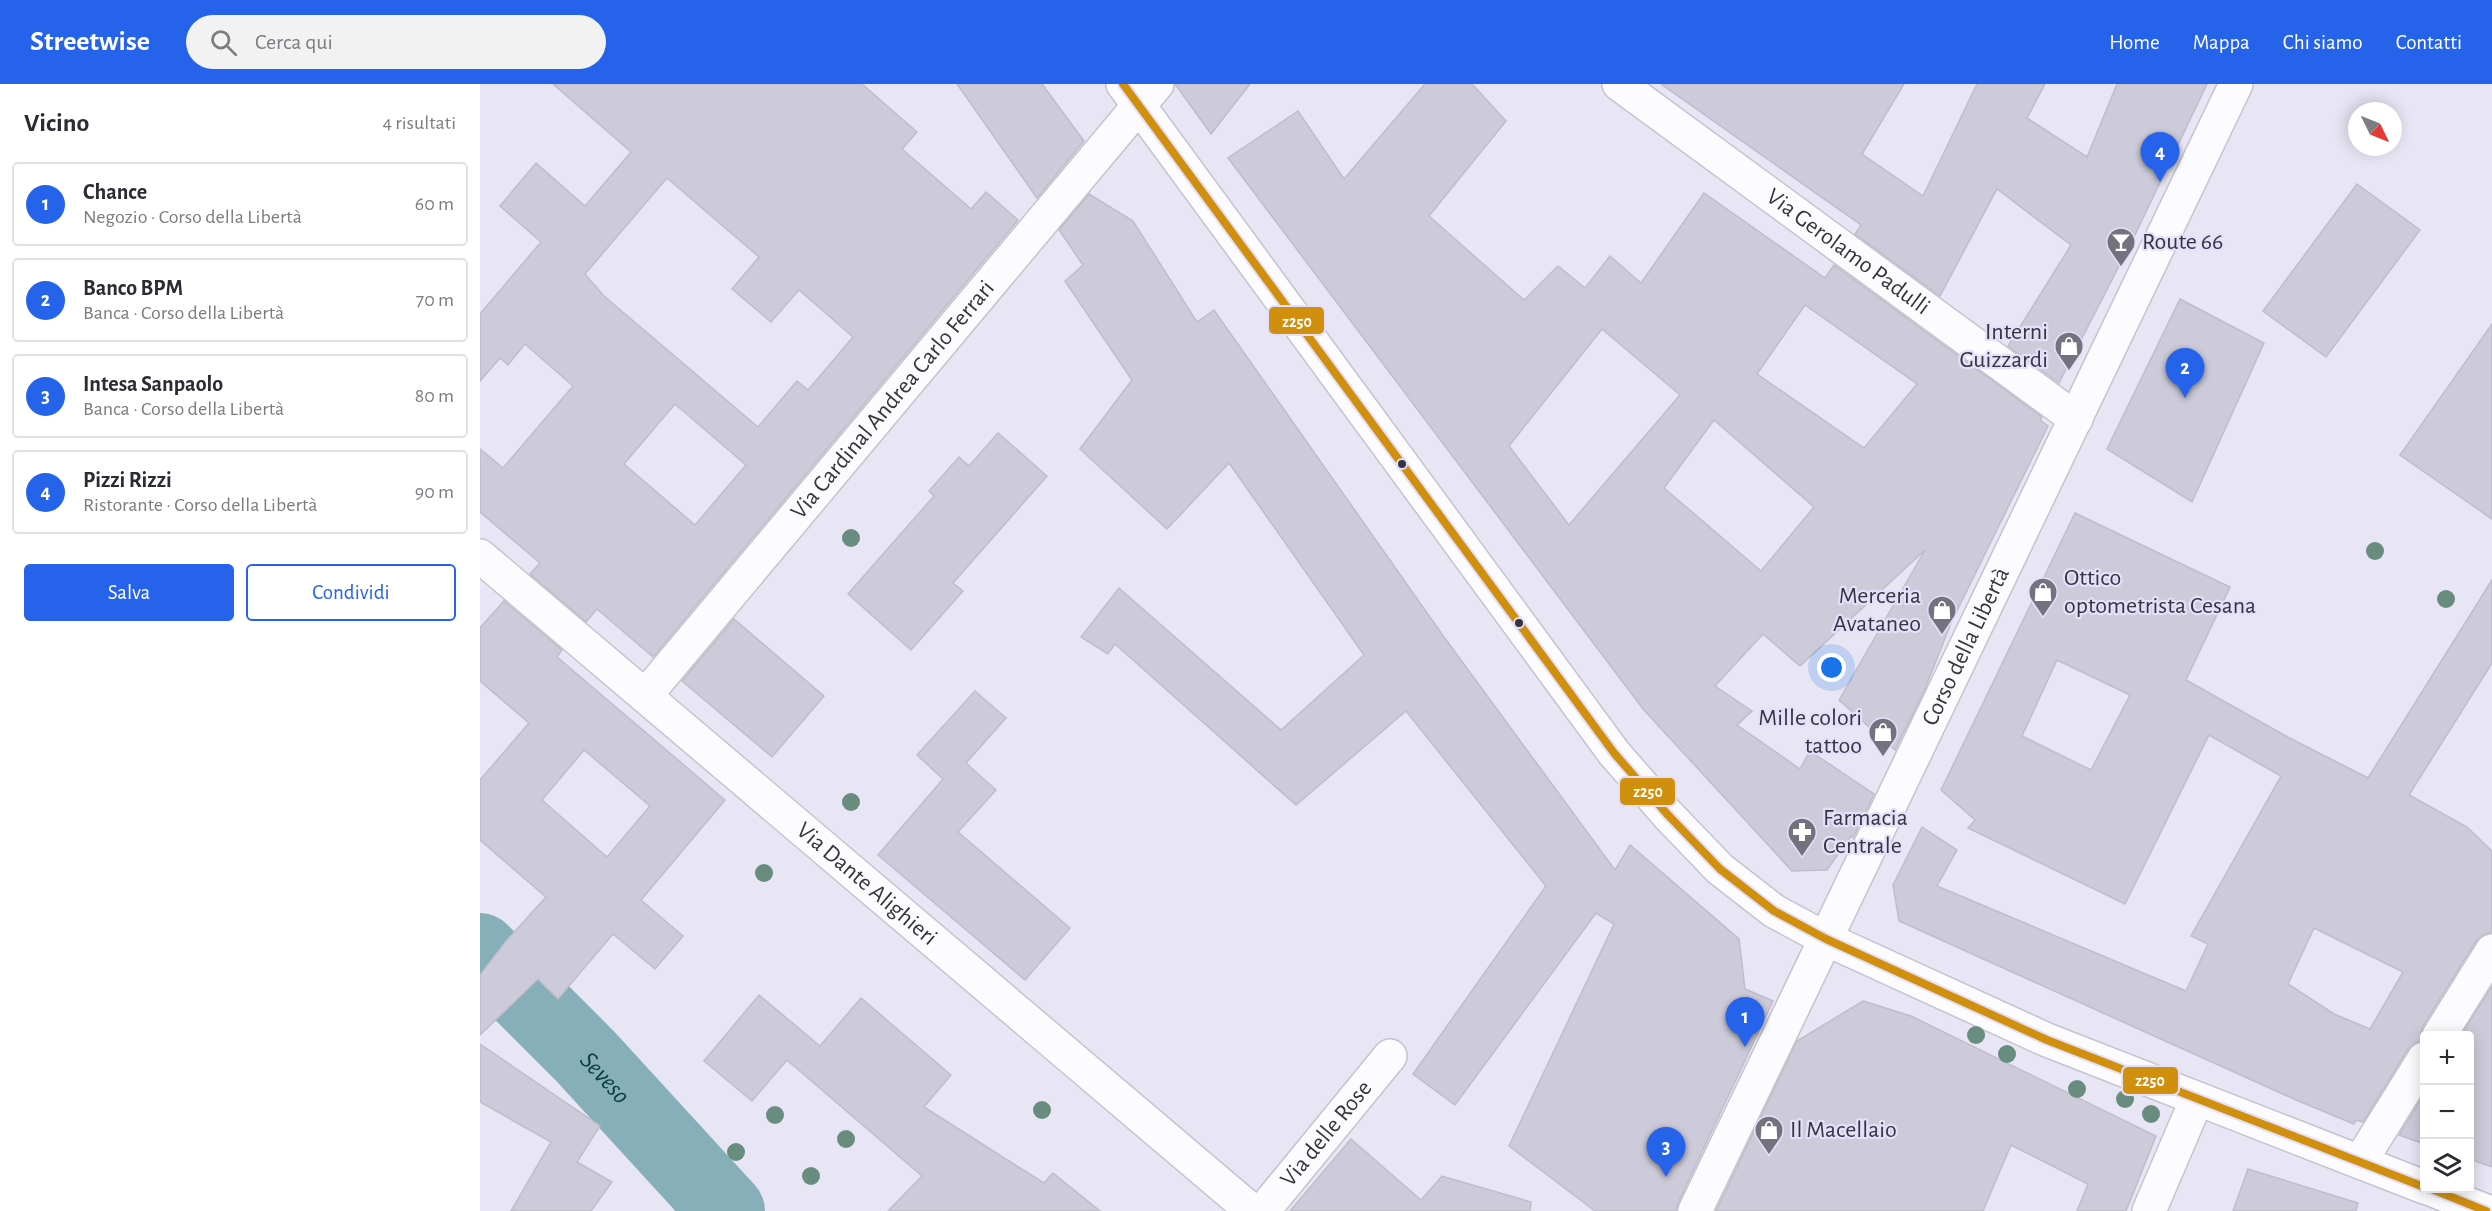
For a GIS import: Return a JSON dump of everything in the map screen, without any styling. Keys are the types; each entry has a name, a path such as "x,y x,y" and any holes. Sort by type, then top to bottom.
{"street":[{"name":"Via Gerolamo Padulli","path":"1619,84 2076,419"},
{"name":"Corso della Libertà","path":"1695,1211 2236,84"},
{"name":"Via Cardinal Andrea Carlo Ferrari","path":"645,696 1139,91"},
{"path":"1139,91 1614,753 1668,815 1720,869 1774,911 1826,939 2047,1040 2420,1186"},
{"name":"Via Dante Alighieri","path":"480,556 1252,1211"},
{"path":"2442,1031 2492,951"},
{"name":"Via delle Rose","path":"1263,1211 1390,1056"},
{"path":"2360,1162 2420,1065"},
{"path":"2149,1211 2196,1099"},
{"path":"2439,1193 2486,1211"}],"building":[{"path":"553,84 862,84 917,132 902,149 971,209 986,192 1018,220 653,657 597,609 586,622 530,574 540,563 480,512 480,449 503,468 573,386 525,344 508,365 500,358 480,381 480,314 541,242 500,206 536,163 585,206 631,152","holes":["667,178 759,257 732,289 771,322 799,290 853,337 808,390 797,381 758,427 604,296 585,274","675,404 746,465 695,525 624,464"]},
{"path":"957,84 1042,84 1084,141 1037,198"},
{"path":"1175,84 1250,84 1211,134"},
{"path":"1425,84 1472,84 1506,121 1429,216 1524,300 1558,266 1585,288 1610,256 1641,283 1704,193 1825,278 1834,265 2042,417 2040,420 2048,426 1951,623 1925,689 1895,750 1839,700 1925,550 1800,666 1763,634 1715,686 1752,711 1737,725 1800,769 1810,751 1874,794 1853,838 1851,836 1827,870 1792,871 1643,709 1228,158 1298,111 1344,179","holes":["1805,305 1917,384 1864,448 1757,374","1602,329 1680,395 1569,525 1509,446","1714,420 1814,507 1761,571 1664,488"]},
{"path":"1661,84 1904,84 1862,154 1923,196 1977,84 2045,84 2027,118 2087,157 2117,84 2207,84 2135,235 2059,383 2008,346 2071,245 1997,189 1940,296 1855,234 1861,225"},
{"path":"2357,184 2420,230 2326,357 2263,311"},
{"path":"1089,194 1133,221 1197,322 1214,310 1444,637 1615,870 1630,845 1739,939 1745,989 1773,1001 1676,1211 1595,1211 1509,1146 1614,924 1596,913 1455,1105 1413,1074 1546,886 1406,711 1296,805 1115,644 1108,654 1081,637 1119,588 1281,730 1364,655 1229,463 1167,529 1080,449 1132,380 1065,281 1083,265 1059,230"},
{"path":"2180,299 2264,343 2192,502 2107,449"},
{"path":"2492,324 2492,519 2400,455"},
{"path":"998,433 1047,476 953,583 963,591 911,650 848,594 934,496 929,491 959,457 969,466"},
{"path":"2075,513 2230,587 2186,680 2284,735 2368,778 2492,580 2492,663 2409,795 2467,827 2492,851 2492,932 2476,941 2420,1031 2420,1041 2408,1049 2363,1122 2356,1120 2354,1124 2296,1100 1899,921 1893,885 1922,827 1957,850 1937,886 2186,991 2208,944 2191,936 2281,776 2209,735 2125,904 1968,828 1975,820 1941,790","holes":["2057,660 2130,695 2091,770 2022,736","2314,928 2403,972 2370,1029 2334,1014 2288,984"]},
{"path":"504,601 562,650 557,657 725,800 641,900 683,936 655,969 613,934 558,999 538,979 480,1035 480,975 507,940 546,897 480,840 480,780 529,723 480,681 480,628","holes":["584,750 650,806 607,857 542,800"]},
{"path":"734,619 824,696 772,757 682,681"},
{"path":"975,691 1006,718 966,763 996,790 958,832 1070,928 1025,980 878,855 943,779 917,755"},
{"path":"2492,986 2492,1167 2474,1161 2474,1031 2464,1031"},
{"path":"759,995 820,1046 861,998 951,1075 924,1107 1044,1183 1053,1173 1100,1211 888,1211 922,1176 787,1060 752,1101 704,1061"},
{"path":"1863,1001 1911,1016 2156,1136 2126,1211 2077,1211 2088,1184 2011,1145 1983,1211 1716,1211 1797,1041"},
{"path":"480,1044 600,1126 577,1162 612,1182 591,1211 511,1211 551,1142 480,1102"},
{"path":"2420,1101 2420,1143 2399,1135"},
{"path":"1351,1139 1421,1200 1442,1176 1531,1202 1530,1211 1290,1211"},
{"path":"2248,1169 2358,1203 2356,1211 2233,1211"}],"waterway":[{"name":"Seveso","path":"480,951 585,1056 727,1211"}],"transit line":[{"name":"z250","path":"1123,84 1614,753 1668,815 1720,869 1774,911 1826,939 2047,1040 2420,1185"},
{"name":"z250","path":"2441,1193 2486,1211"}],"place":[{"name":"Pizzi Rizzi","path":"2160,182"},
{"name":"Route 66","path":"2121,268"},
{"name":"Interni Guizzardi","path":"2069,372"},
{"name":"Banco BPM","path":"2185,398"},
{"name":"Ottico optometrista Cesana","path":"2043,618"},
{"name":"Merceria Avataneo","path":"1942,636"},
{"name":"Mille colori tattoo","path":"1883,758"},
{"name":"Farmacia Centrale","path":"1802,858"},
{"name":"Chance","path":"1745,1047"},
{"name":"Il Macellaio","path":"1769,1156"},
{"name":"Intesa Sanpaolo","path":"1666,1177"}]}
